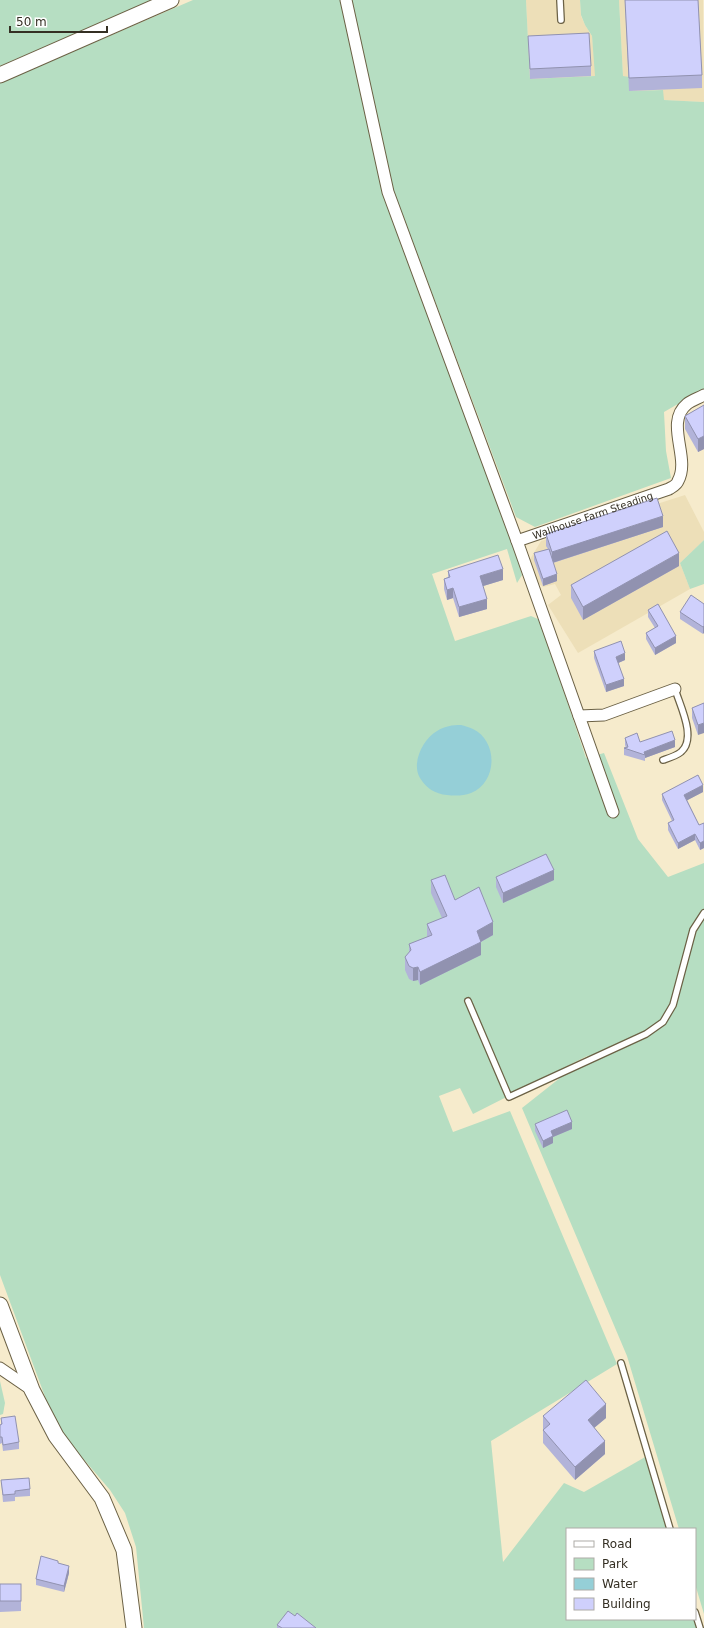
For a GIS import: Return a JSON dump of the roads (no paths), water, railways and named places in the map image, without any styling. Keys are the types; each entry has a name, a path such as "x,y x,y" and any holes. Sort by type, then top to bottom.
{"main road":[{"path":"0,75 171,0"},
{"path":"0,1305 32,1390 56,1436 102,1498 108,1511 124,1550 134,1628"}],"street":[{"path":"346,0 388,192 517,541 613,812"},
{"name":"Wallhouse Farm Steading","path":"517,541 669,489 678,483 682,472 678,417 687,404 704,395"},
{"path":"579,716 604,715 675,689"},
{"path":"0,1368 32,1390"}],"lane":[{"path":"560,0 561,20"},
{"path":"663,760 680,753 686,746 688,739 687,725 675,689"},
{"path":"468,1001 509,1097 646,1034 664,1022 673,1005 693,930 704,913"},
{"path":"621,1363 670,1528"},
{"path":"696,1615 700,1628"}],"water":[{"path":"461,725 473,729 481,735 487,743 492,761 490,771 480,788 471,793 456,796 435,792 428,788 420,778 417,765 420,752 427,740 437,731 449,726"}]}
